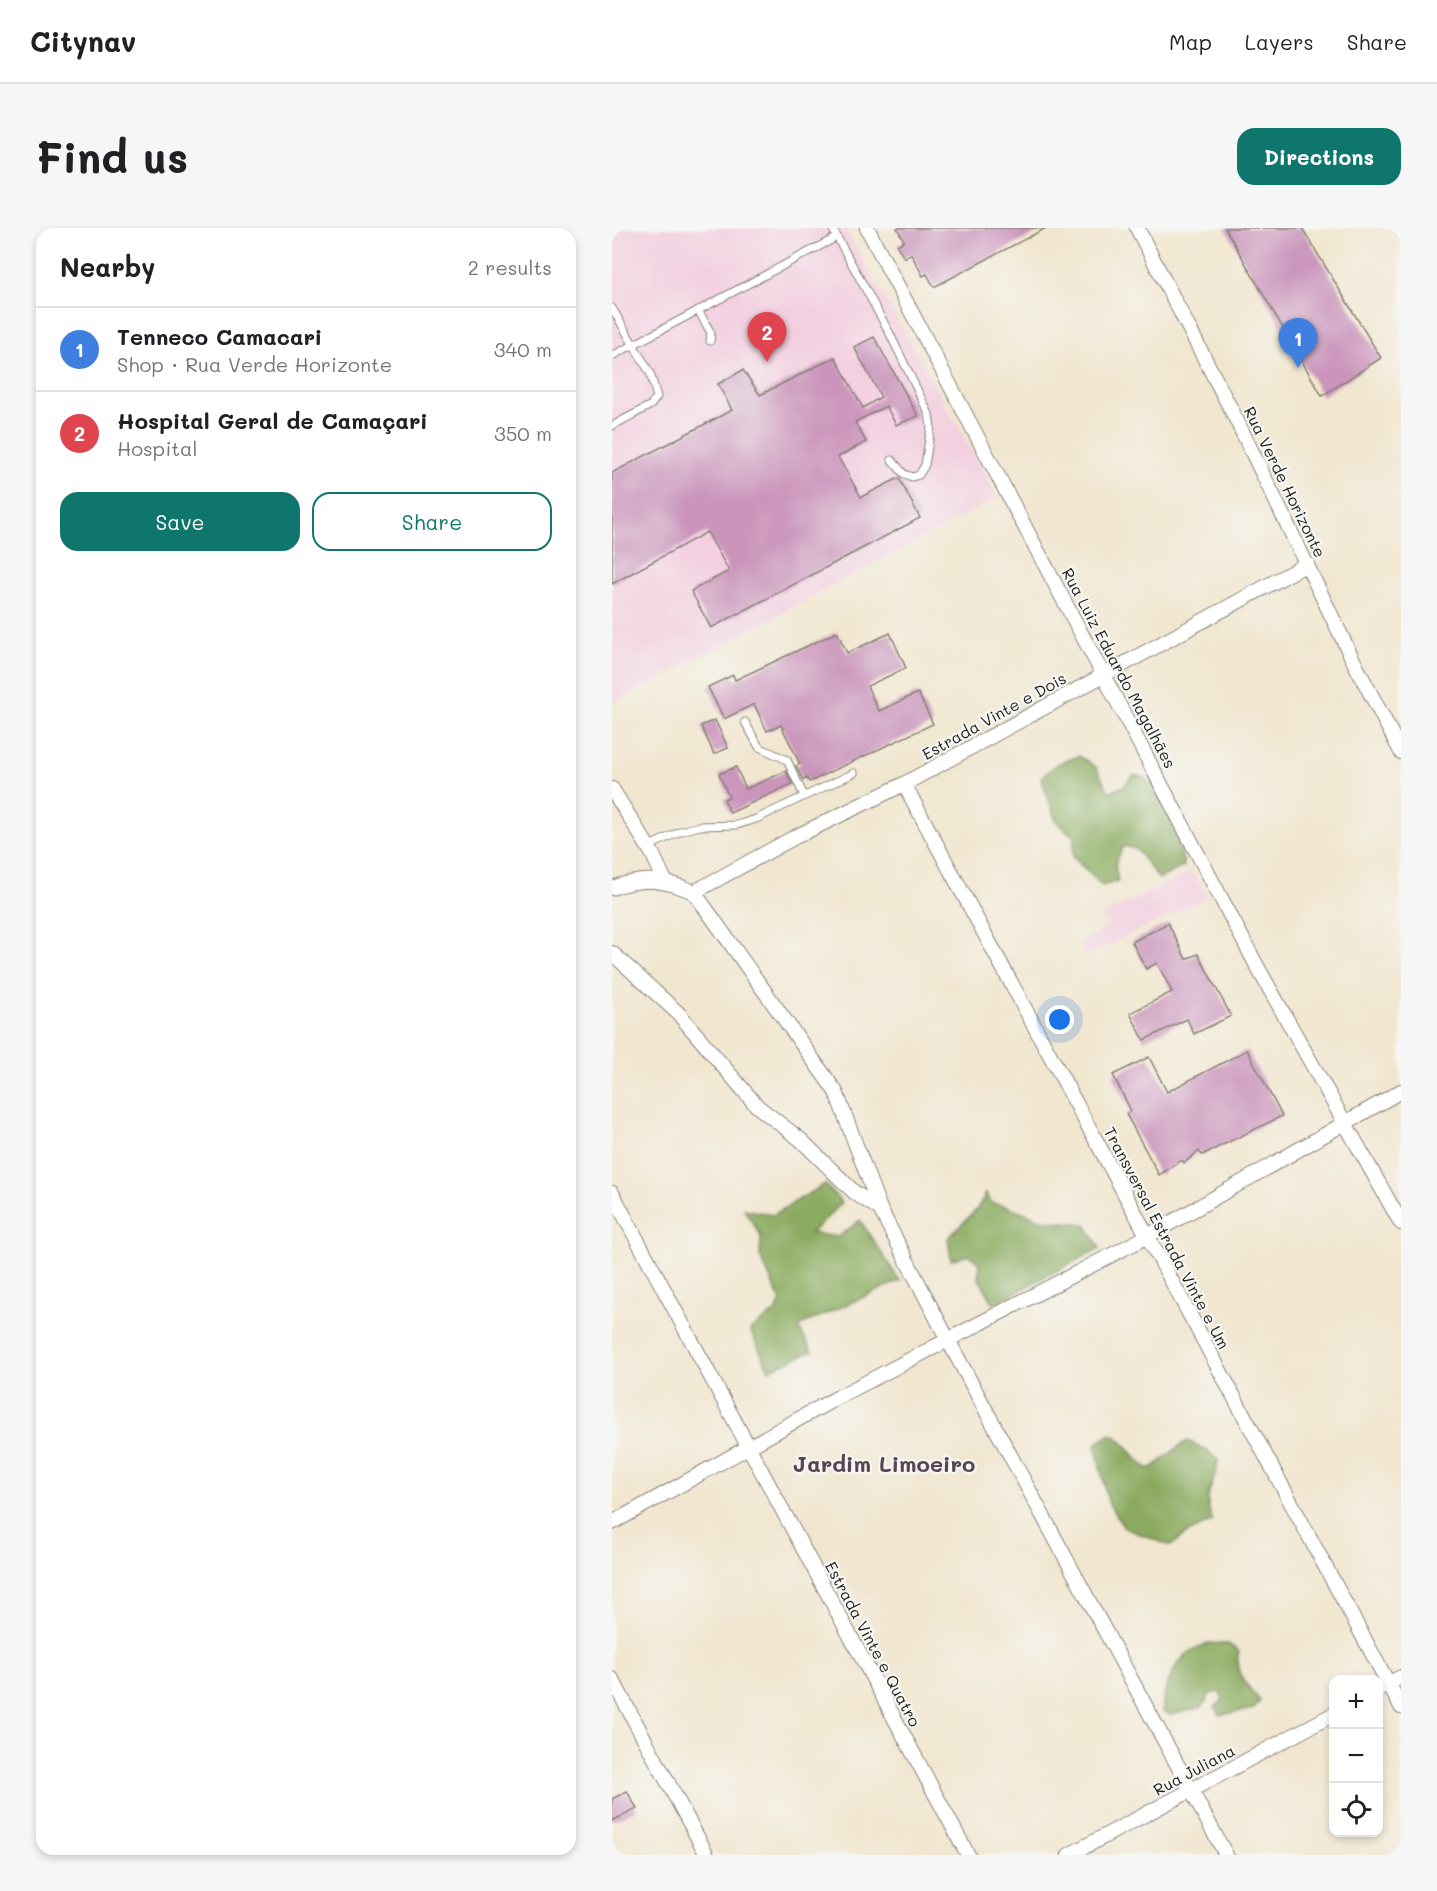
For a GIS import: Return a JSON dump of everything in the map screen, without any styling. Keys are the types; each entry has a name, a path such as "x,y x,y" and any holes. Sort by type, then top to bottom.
{"street":[{"name":"Rua Luiz Eduardo Magalhães","path":"867,228 1258,968 1401,1223"},
{"name":"Rua Verde Horizonte","path":"1137,228 1236,419 1401,752"},
{"name":"Estrada Vinte e Dois","path":"694,892 795,837 904,784 1307,564"},
{"name":"Transversal Estrada Vinte e Um","path":"904,784 1377,1675"},
{"path":"612,789 648,847 665,881"},
{"path":"612,888 647,879 665,881 694,892 836,1092 880,1209 948,1340 1226,1855"},
{"path":"612,953 678,1013 757,1106 801,1140 855,1193 880,1209"},
{"path":"612,1523 948,1340 1146,1237 1401,1091"},
{"name":"Estrada Vinte e Quatro","path":"612,1193 968,1855"},
{"path":"1383,1687 1401,1677"},
{"path":"612,1679 707,1855"},
{"name":"Transversal Estrada Vinte e Um","path":"1383,1687 1401,1707"},
{"name":"Rua Juliana","path":"1069,1855 1329,1717"}],"lane":[{"path":"832,228 889,332 931,420 929,447 925,465 919,475 912,477 904,474 892,460"},
{"path":"612,356 837,237"},
{"path":"612,308 650,374 656,389 656,402 612,426"},
{"path":"698,310 711,333 710,341"},
{"path":"745,722 759,747 787,760 804,796"},
{"path":"648,847 681,831 700,826 737,825 756,819 854,772"}],"shaded area":[{"path":"612,228 845,228 998,497 612,704"},
{"path":"1193,871 1207,898 1086,956 1079,944 1108,926 1102,915"}],"green space":[{"path":"1079,756 1096,767 1109,792 1124,786 1134,775 1144,778 1154,786 1171,819 1184,866 1159,879 1136,849 1123,846 1115,865 1118,881 1102,886 1073,857 1074,837 1056,821 1041,777 1059,763"},
{"path":"825,1184 842,1203 811,1233 838,1237 860,1220 900,1281 805,1323 799,1328 812,1351 769,1370 750,1330 775,1312 781,1302 760,1256 761,1236 744,1209 773,1215"},
{"path":"986,1193 991,1203 1044,1220 1086,1225 1100,1248 994,1304 978,1277 980,1264 969,1255 951,1260 948,1238 977,1209"},
{"path":"1111,1434 1117,1437 1149,1469 1188,1441 1205,1449 1218,1460 1208,1496 1209,1511 1213,1521 1184,1535 1171,1546 1124,1528 1108,1502 1095,1444"},
{"path":"1208,1643 1228,1644 1239,1651 1239,1673 1260,1701 1254,1709 1220,1715 1215,1707 1223,1700 1219,1692 1210,1694 1202,1707 1171,1715 1163,1711 1166,1688 1177,1665 1189,1652"}],"building":[{"path":"897,228 1046,228 934,287 927,274 923,276 911,254 904,258 897,245 904,241"},
{"path":"1225,228 1302,228 1381,358 1322,396"},
{"path":"874,337 918,416 896,425 886,406 855,422 866,442 838,457 861,497 899,478 920,518 711,628 691,591 729,571 707,532 612,584 612,473 732,410 718,384 743,370 760,395 835,357 863,408 881,397 854,347"},
{"path":"837,632 847,653 890,633 906,668 867,686 879,711 918,693 933,724 809,782 807,778 803,780 796,766 800,764 781,725 767,731 754,704 724,719 708,687 733,675 735,680"},
{"path":"715,720 728,748 714,754 701,726"},
{"path":"736,767 746,789 786,771 792,784 730,813 724,799 729,797 719,774"},
{"path":"1168,923 1186,959 1198,954 1231,1016 1194,1034 1187,1019 1144,1040 1130,1013 1172,992 1157,963 1146,969 1132,942"},
{"path":"1247,1050 1282,1116 1202,1155 1199,1151 1184,1163 1182,1160 1159,1175 1126,1114 1131,1111 1113,1075 1149,1057 1167,1092"},
{"path":"627,1791 637,1809 612,1821 612,1799"}],"place":[{"name":"Hospital Geral de Camaçari","path":"767,362"},
{"name":"Tenneco Camacari","path":"1298,368"}],"district":[{"name":"Jardim Limoeiro","path":"884,1464"}]}
